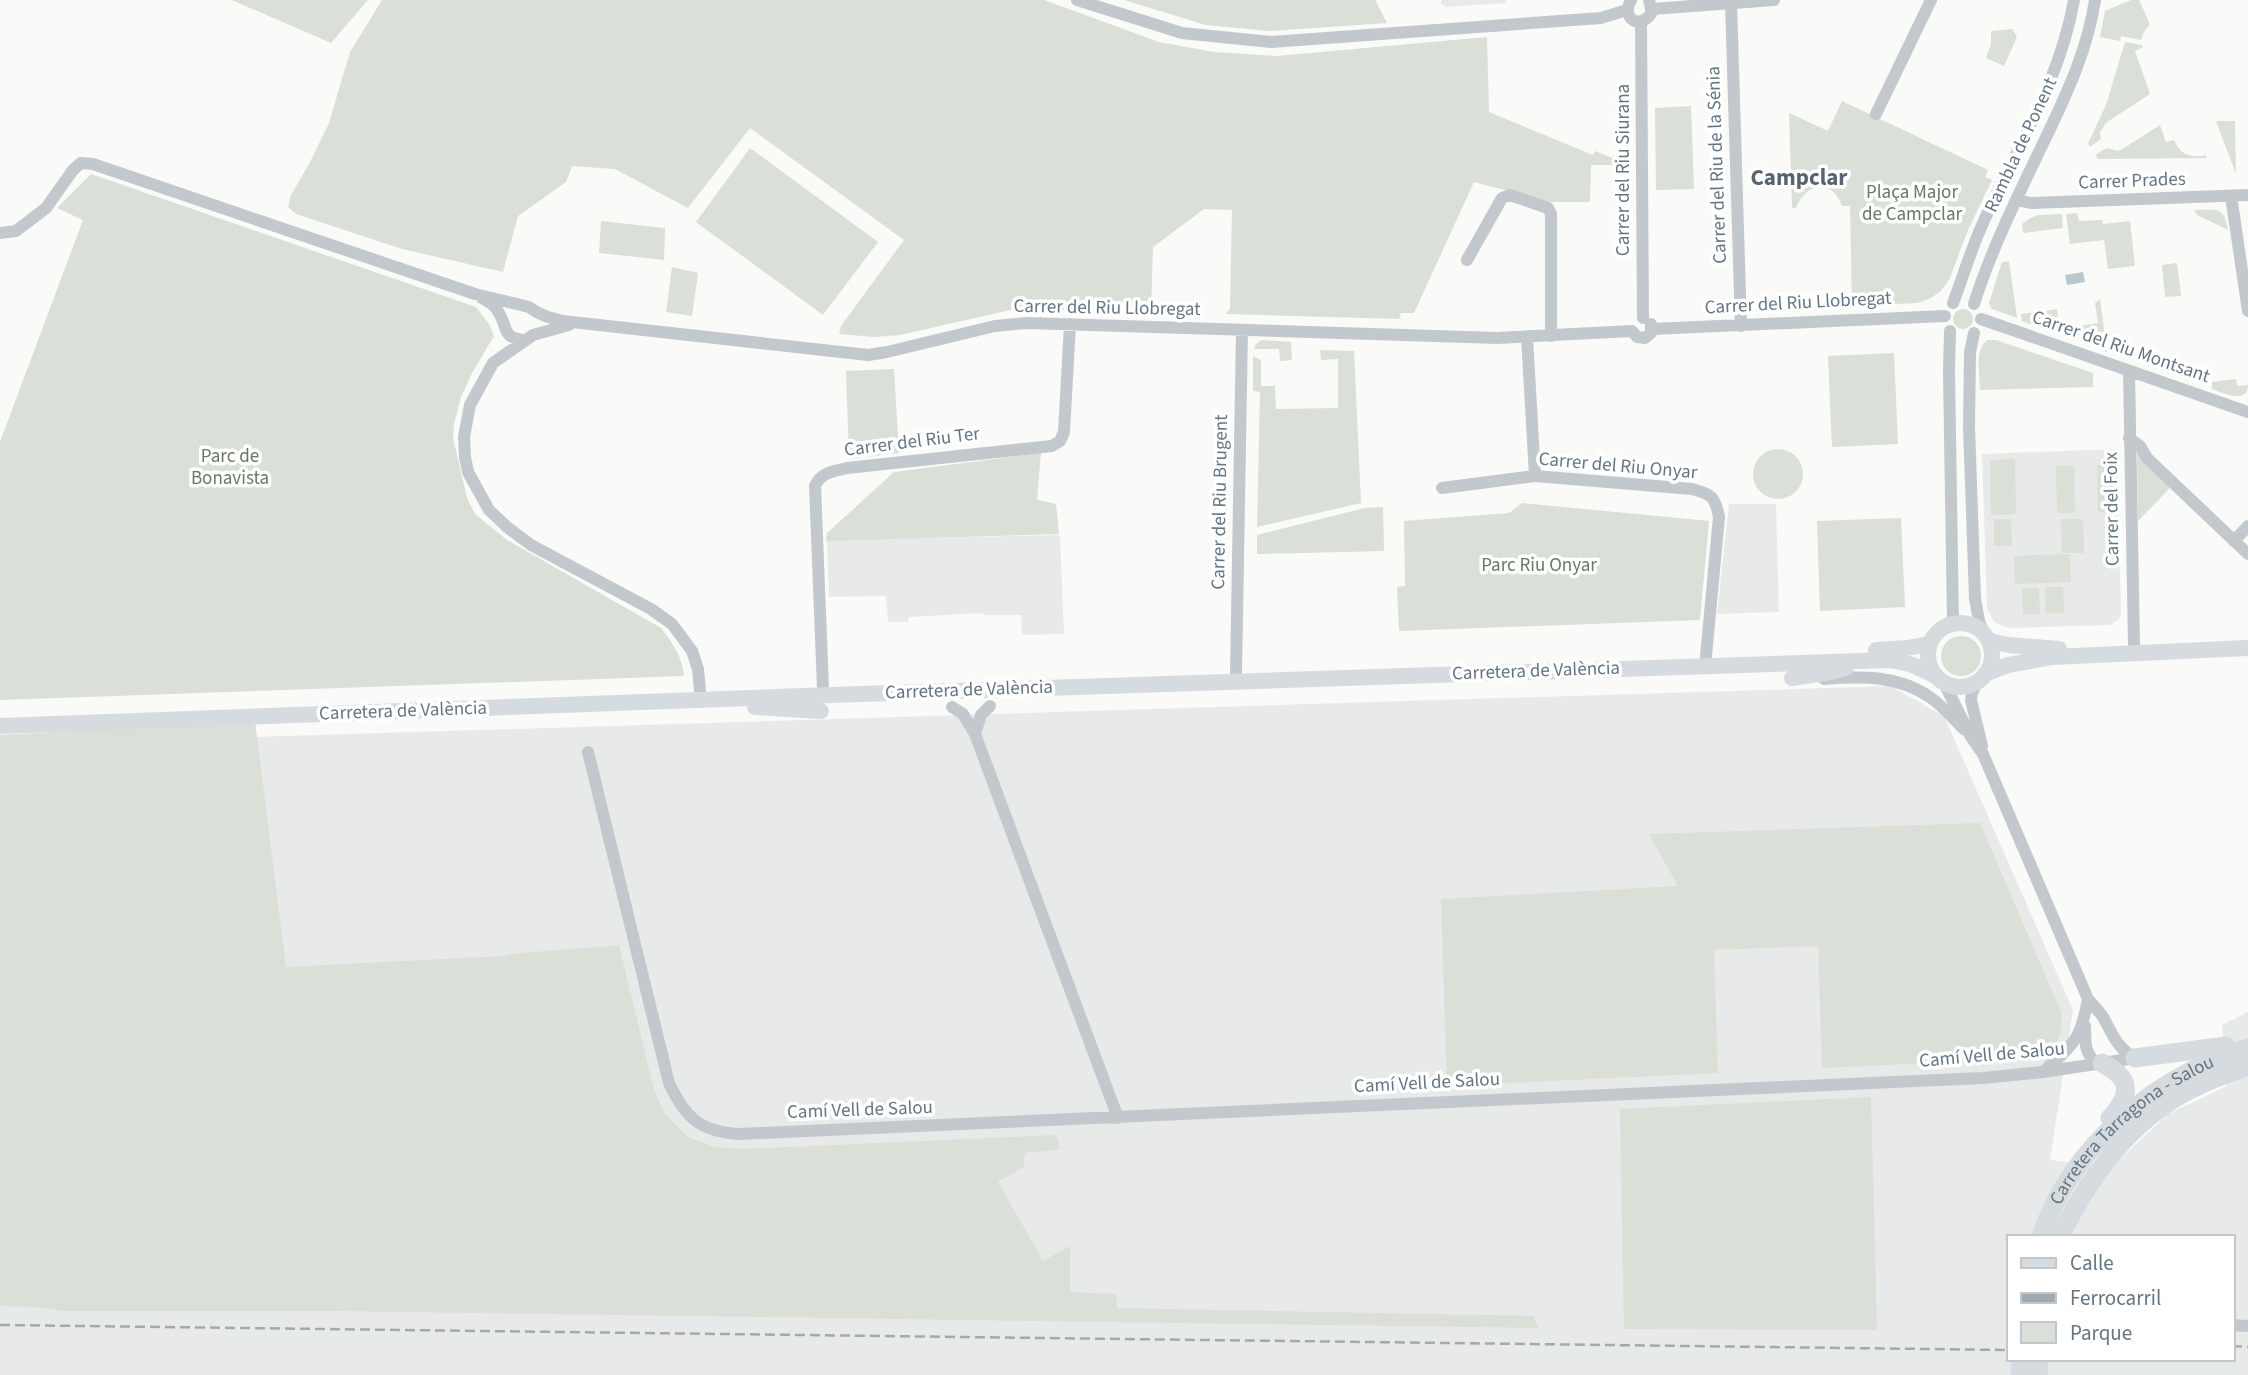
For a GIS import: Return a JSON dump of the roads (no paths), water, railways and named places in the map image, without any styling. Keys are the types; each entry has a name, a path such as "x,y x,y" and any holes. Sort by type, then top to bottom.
{"highway":[{"path":"2135,1058 2248,1045"},
{"name":"Carretera Tarragona - Salou","path":"2042,1235 2066,1185 2085,1157 2127,1113 2171,1080 2248,1045"},
{"path":"2085,1157 2095,1133 2125,1099 2125,1087 2119,1076 2101,1063"},
{"name":"Carretera Tarragona - Salou","path":"2061,1235 2099,1167 2148,1118 2186,1091 2248,1066"}],"main road":[{"path":"1981,678 1992,658 1987,637 1978,628 1967,623 1954,623 1941,629 1929,644 1928,659 1940,680 1958,687 1981,678 2008,665 2052,657 2248,648"},
{"path":"1987,637 2048,649 2248,641"},
{"name":"Carretera de València","path":"0,718 1893,650 1929,644"},
{"name":"Carretera de València","path":"0,726 1891,660 1913,665 1940,680"},
{"path":"1792,678 1830,672 1853,666 1860,661"},
{"path":"665,701 821,711"}],"street":[{"path":"1077,0 1182,33 1271,42 1601,18 1629,5 1633,20 1642,21 1650,16 1651,4 1774,0"},
{"path":"1876,114 1931,0"},
{"name":"Rambla de Ponent","path":"1953,303 1968,257 2057,67 2074,0"},
{"name":"Rambla de Ponent","path":"1974,304 1989,259 2084,51 2095,0"},
{"name":"Carrer del Riu de la Sénia","path":"1731,3 1741,326"},
{"name":"Carrer del Riu Siurana","path":"1642,21 1643,318"},
{"path":"0,233 16,231 46,208 81,163 93,164 475,294 528,307 535,312 538,327 529,337 515,339 510,336 492,304 475,294"},
{"path":"1467,260 1502,198 1510,195 1548,208 1552,336"},
{"name":"Carrer Prades","path":"2017,200 2031,203 2248,195"},
{"path":"2231,196 2248,311"},
{"path":"1954,623 1948,372 1950,331 1945,316 1953,303 1959,301 1974,304 1981,319 1974,333 1970,352 1969,427 1974,584 1979,621 1987,637"},
{"path":"504,325 508,311 519,306"},
{"name":"Carrer del Riu Llobregat","path":"535,312 563,321 868,355 995,326 1027,323 1527,337 1632,331"},
{"name":"Carrer del Riu Llobregat","path":"1652,329 1945,316"},
{"path":"1643,318 1650,322 1652,329 1648,337 1641,339 1632,331 1634,322 1643,318"},
{"name":"Carrer del Riu Montsant","path":"1981,319 2248,412"},
{"name":"Carrer del Riu Llobregat","path":"587,323 564,326 529,337 497,358 484,376 470,405 464,437 468,472 489,510 531,545 651,609 672,624 692,651 698,669 700,692"},
{"name":"Carrer del Riu Ter","path":"823,688 815,486 818,479 825,473 848,468 1052,446 1060,441 1064,432 1070,324"},
{"name":"Carrer del Riu Llobregat","path":"497,358 504,325"},
{"name":"Carrer del Riu Brugent","path":"1236,674 1242,330"},
{"path":"1950,331 1962,337 1974,333"},
{"path":"1527,337 1535,476"},
{"name":"Carrer del Foix","path":"2129,371 2134,645"},
{"path":"2129,438 2248,554"},
{"name":"Carrer del Riu Onyar","path":"1442,488 1535,476 1692,489 1708,494 1714,499 1719,517 1706,656"},
{"path":"2234,541 2248,526"},
{"path":"1792,678 1874,678 1902,683 1931,698 1970,735"},
{"path":"1981,678 1971,700 1983,754 2088,999 2102,1015 2110,1032 2125,1052 2135,1058"},
{"path":"1940,680 1983,754"},
{"path":"975,734 981,715 990,706"},
{"path":"952,707 963,714 975,734 1118,1118"},
{"name":"Camí Vell de Salou","path":"588,752 668,1083 678,1104 691,1118 703,1127 719,1133 738,1135 1983,1078 2135,1058"},
{"path":"2043,1072 2074,1043 2088,999"},
{"path":"2084,1018 2084,1045 2087,1053 2101,1063 2111,1048 2110,1032"}],"railway":[{"path":"0,1325 2007,1350"},
{"path":"2234,1346 2248,1347"}],"district":[{"name":"Campclar","path":"1799,177"}],"park label":[{"name":"Plaça Major de Campclar","path":"1912,203"},
{"name":"Parc de Bonavista","path":"230,467"},
{"name":"Parc Riu Onyar","path":"1539,565"}]}
